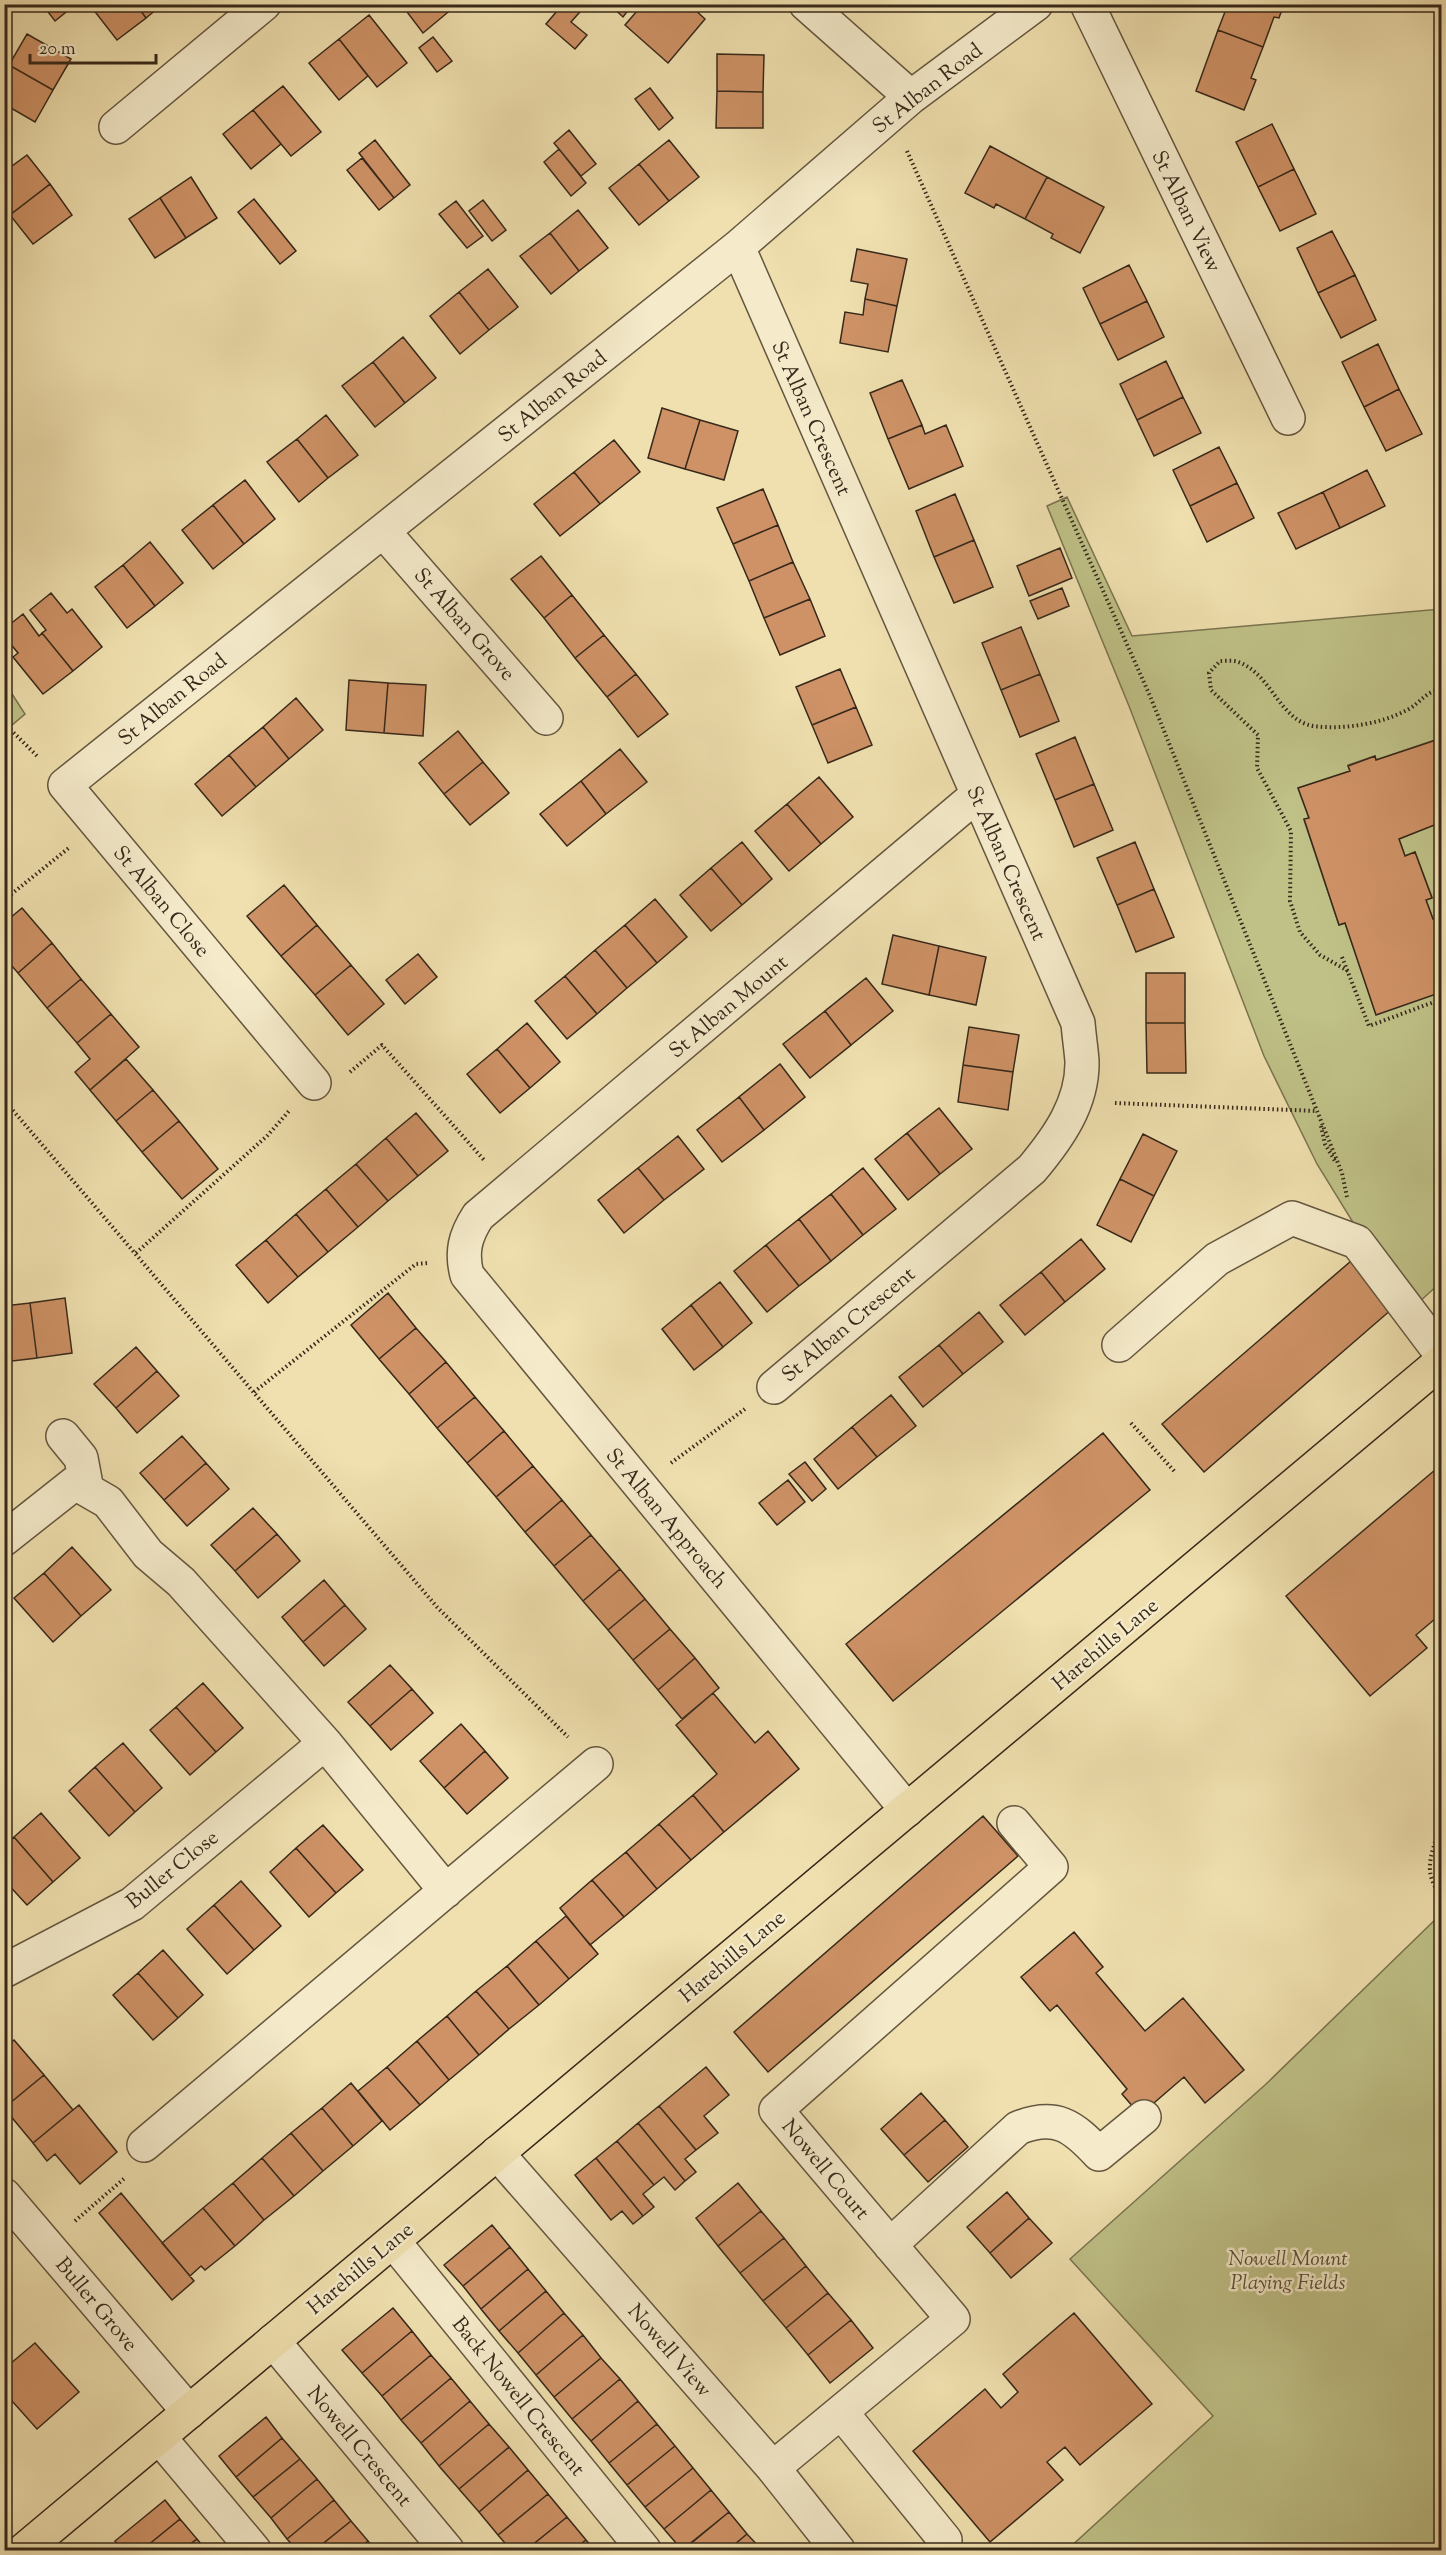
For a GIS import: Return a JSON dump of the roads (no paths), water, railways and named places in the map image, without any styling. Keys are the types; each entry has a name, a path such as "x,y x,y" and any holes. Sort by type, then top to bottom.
{"main road":[{"name":"Harehills Lane","path":"42,2545 159,2437 1442,1361"}],"street":[{"path":"116,128 264,4"},
{"path":"806,4 901,106"},
{"name":"St Alban Road","path":"65,785 738,247 901,106 1036,4"},
{"name":"St Alban View","path":"1087,4 1288,418"},
{"name":"St Alban Crescent","path":"738,247 1078,1023 1082,1063 1075,1102 1058,1138 1032,1168 774,1387"},
{"name":"St Alban Grove","path":"383,531 546,718"},
{"name":"St Alban Close","path":"65,785 314,1083"},
{"name":"St Alban Mount","path":"463,1260 464,1244 478,1216 977,795"},
{"path":"1119,1345 1216,1259 1292,1218 1357,1242 1442,1355"},
{"name":"St Alban Approach","path":"463,1260 467,1275 907,1809"},
{"path":"63,1436 81,1458 87,1490"},
{"path":"4,1539 75,1483 108,1502 148,1554 181,1582 325,1743 446,1891"},
{"name":"Buller Close","path":"4,1971 132,1904 325,1743"},
{"path":"144,2145 596,1764"},
{"name":"Nowell Court","path":"773,2468 953,2319 776,2110 1051,1867 1014,1823"},
{"path":"890,2245 1018,2128 1035,2121 1053,2121 1070,2127 1099,2154 1144,2117"},
{"name":"Nowell View","path":"497,2153 773,2468 838,2550"},
{"name":"Buller Grove","path":"4,2195 189,2412"},
{"name":"Back Nowell Crescent","path":"393,2241 644,2550"},
{"name":"Nowell Crescent","path":"273,2341 447,2550"},
{"path":"841,2412 945,2540"},
{"path":"159,2437 254,2550"}],"park label":[{"name":"Nowell Mount Playing Fields","path":"1288,2270"}]}
